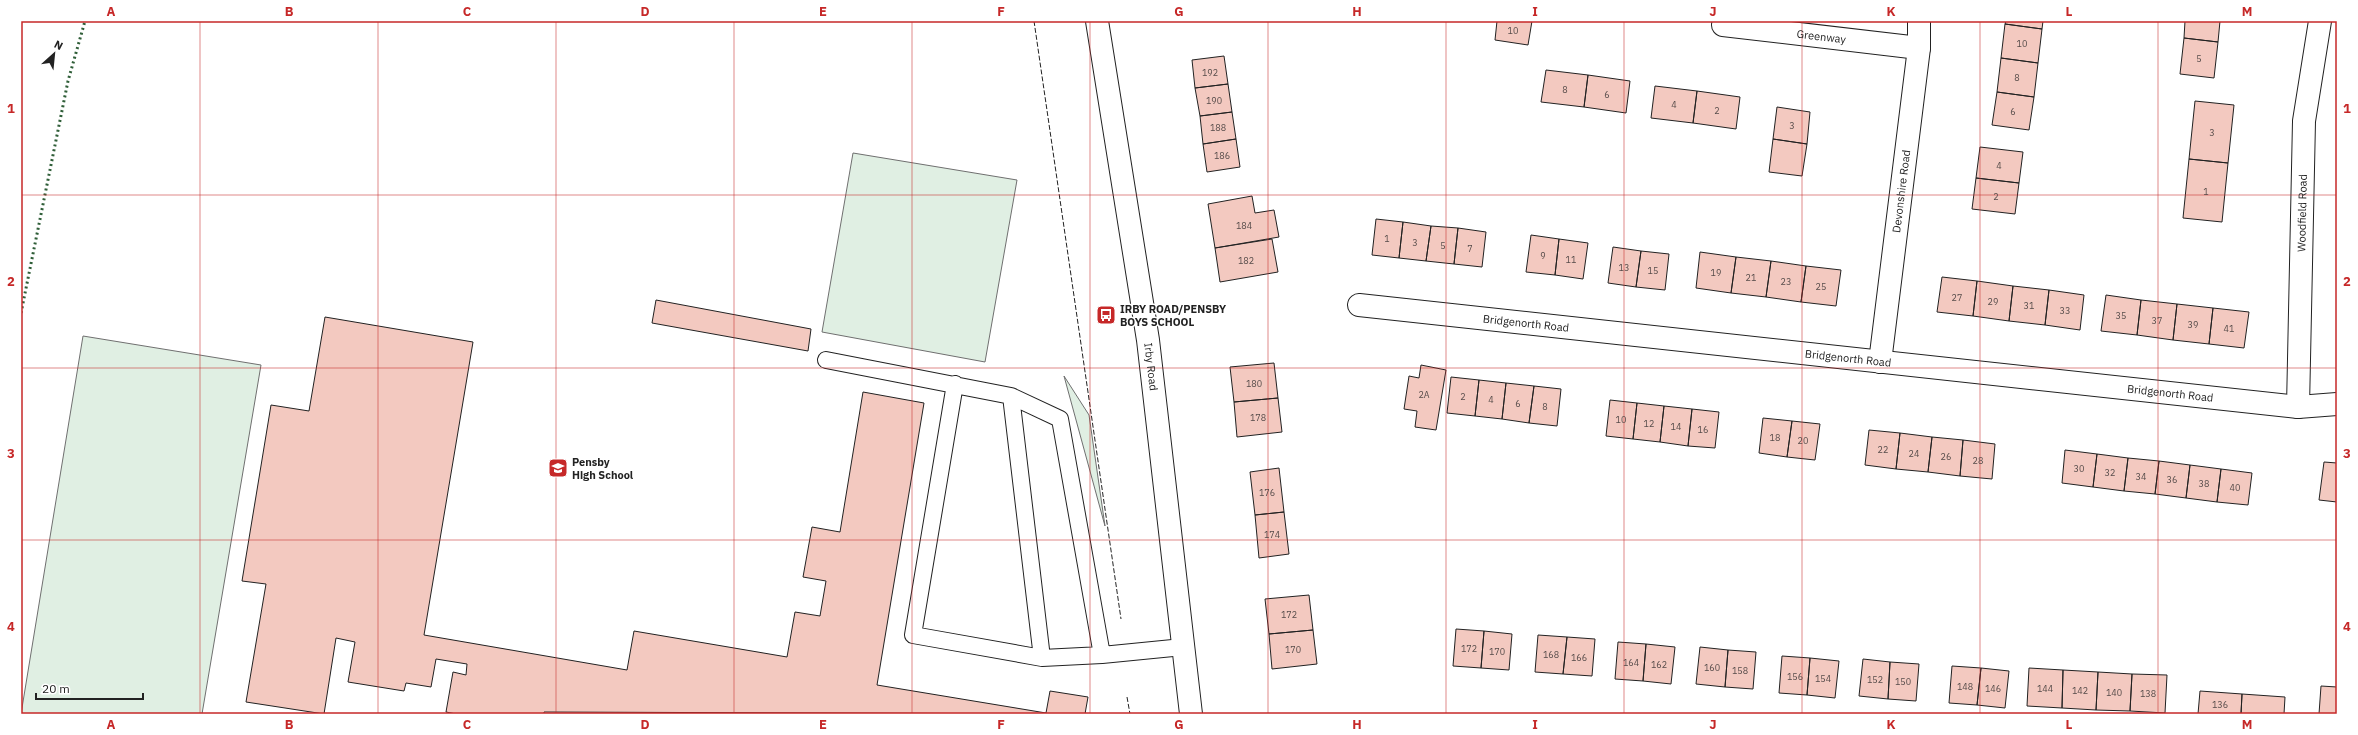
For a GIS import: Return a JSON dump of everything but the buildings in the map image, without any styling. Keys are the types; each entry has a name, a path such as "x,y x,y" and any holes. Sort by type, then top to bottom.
{"street":[{"name":"Irby Road","path":"1097,21 1148,340 1191,714"},
{"name":"Devonshire Road","path":"1880,362 1919,48 1919,21"},
{"name":"Woodfield Road","path":"2298,407 2304,121 2320,21"},
{"name":"Greenway","path":"1724,25 1919,48"},
{"name":"Bridgenorth Road","path":"1359,305 2298,407 2337,404"}],"lane":[{"path":"826,360 956,384 1011,396 1060,419 1102,655"},
{"path":"956,384 913,635 1042,658 1102,655 1183,647"},
{"path":"1011,396 1042,658"}],"green space":[{"path":"853,153 1017,180 985,362 822,332"},
{"path":"83,336 261,365 202,714 21,714"},
{"path":"1064,376 1089,415 1105,526"}],"hedge":[{"path":"21,313 68,81 85,21"}],"fence":[{"path":"1034,21 1121,619"},
{"path":"1127,697 1130,714"}],"place":[{"name":"IRBY ROAD/PENSBY BOYS SCHOOL","path":"1106,315"},
{"name":"Pensby High School","path":"558,468"}]}
